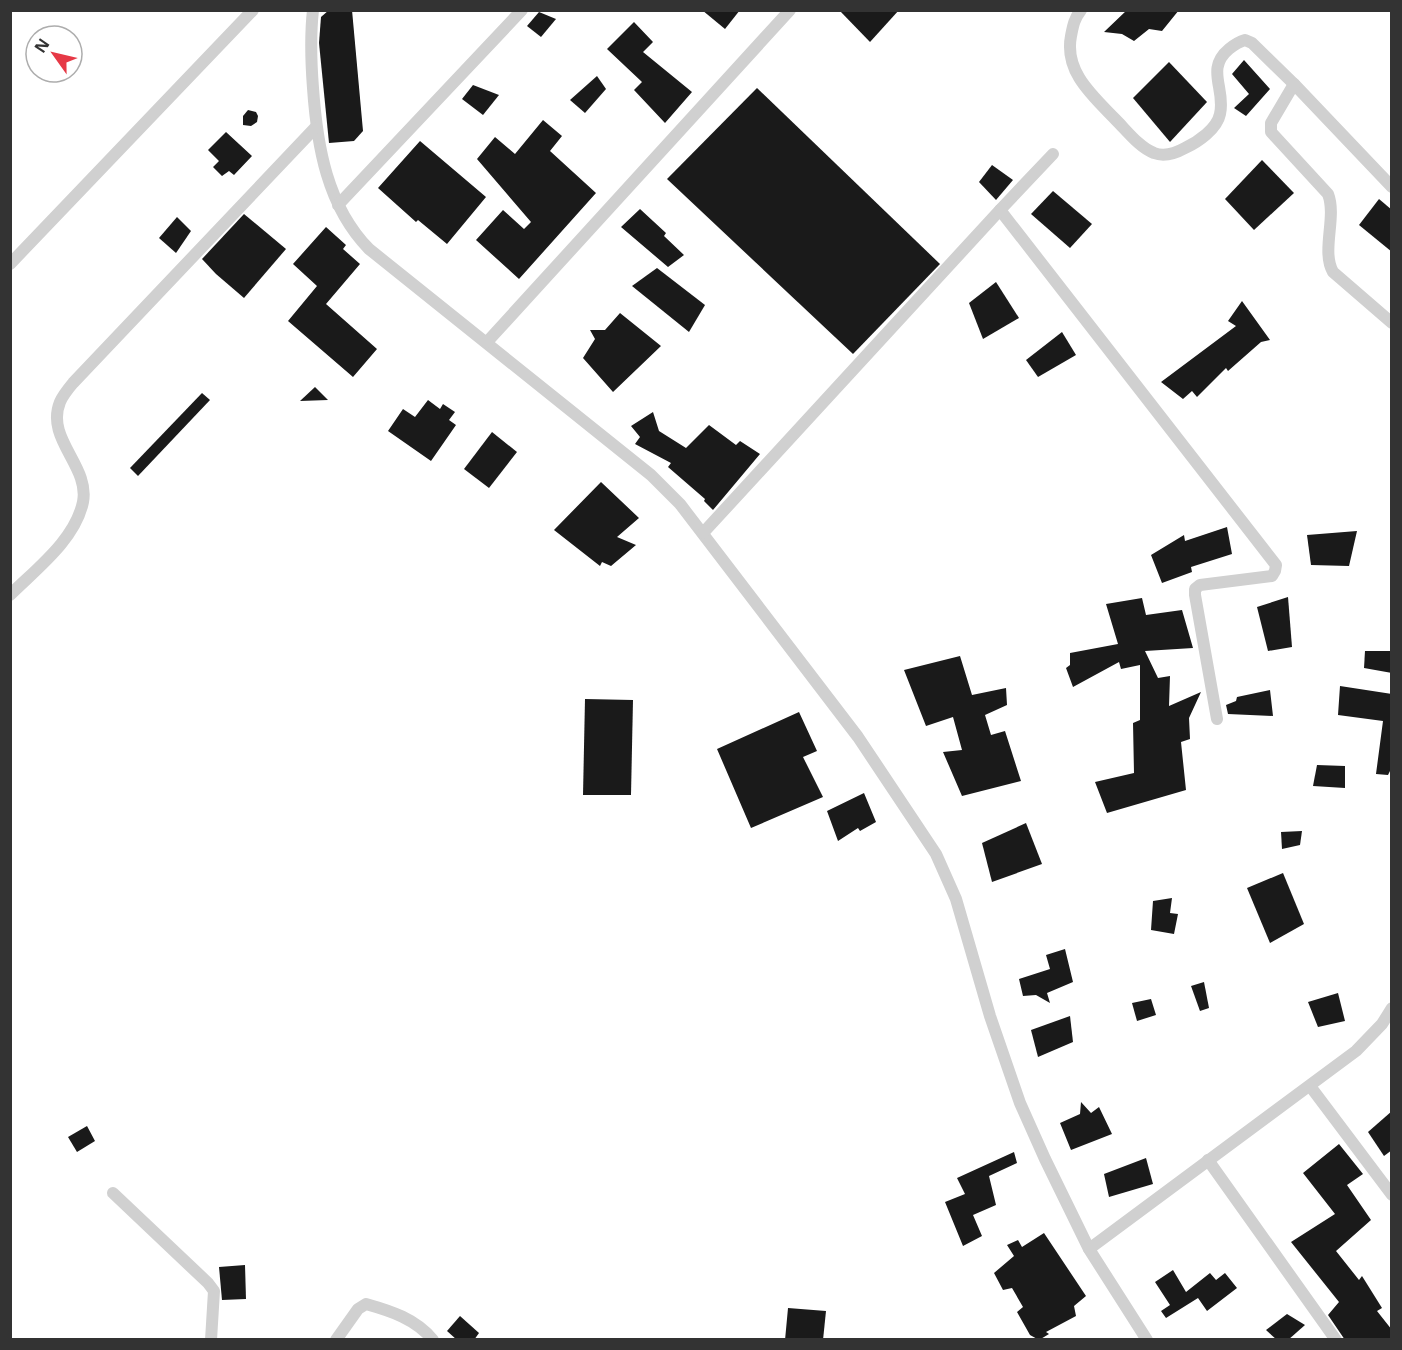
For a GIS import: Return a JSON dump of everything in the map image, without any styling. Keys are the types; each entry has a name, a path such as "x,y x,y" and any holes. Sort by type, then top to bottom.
{"street":[{"path":"10,264 253,10"},
{"path":"312,10 309,39 315,128 321,158 338,205 357,236 369,249 651,475 680,504 703,533 858,737 936,854 956,899 990,1016 1020,1103 1089,1249 1147,1340"},
{"path":"338,205 522,10"},
{"path":"487,342 790,10"},
{"path":"1081,10 1075,18 1069,46 1076,72 1084,87 1127,132 1154,153 1165,155 1186,148 1204,136 1217,122 1221,111 1218,61 1222,55 1245,40 1294,84 1392,187"},
{"path":"1294,84 1271,123 1271,132 1328,194 1329,262 1333,272 1392,323"},
{"path":"10,596 58,546 78,516 83,501 82,480 57,428 56,415 60,400 73,383 315,128"},
{"path":"703,533 1053,154"},
{"path":"1000,210 1276,565 1272,576 1200,585 1196,589 1217,719"},
{"path":"1089,1249 1310,1086 1366,1041 1382,1024 1392,1008"},
{"path":"1310,1086 1392,1195"},
{"path":"1208,1160 1336,1340"},
{"path":"113,1192 214,1291 211,1340"},
{"path":"336,1340 358,1309 366,1304 403,1317 426,1331 433,1340"}],"building":[{"path":"329,10 352,10 363,131 354,141 329,143 319,43 321,17"},
{"path":"702,10 740,10 725,29"},
{"path":"839,10 899,10 870,42"},
{"path":"1127,10 1179,10 1162,31 1149,29 1134,41 1122,34 1104,32"},
{"path":"539,12 556,19 541,37 527,26"},
{"path":"634,22 653,42 643,52 692,92 665,123 634,90 642,82 607,49"},
{"path":"1244,60 1270,89 1246,116 1234,108 1249,94 1232,74"},
{"path":"1169,62 1207,102 1170,142 1133,98"},
{"path":"597,76 606,89 585,113 570,100"},
{"path":"473,85 499,95 483,115 462,99"},
{"path":"757,88 940,264 853,354 667,179"},
{"path":"248,110 256,112 258,116 257,122 251,126 243,125 243,116"},
{"path":"543,120 562,136 550,151 596,193 519,279 476,240 503,210 524,229 531,222 477,159 495,137 515,154"},
{"path":"226,132 252,156 234,175 229,171 222,176 213,167 219,161 208,150"},
{"path":"420,141 486,197 447,244 418,220 416,222 378,188"},
{"path":"1262,160 1294,193 1254,230 1225,199"},
{"path":"992,165 1013,180 996,200 979,182"},
{"path":"1053,191 1092,224 1070,248 1031,214"},
{"path":"1379,199 1392,210 1392,252 1359,225"},
{"path":"640,209 666,233 664,236 684,255 668,267 621,227"},
{"path":"244,214 286,249 244,298 202,259"},
{"path":"177,217 191,231 176,253 159,238"},
{"path":"326,227 346,245 343,249 360,264 326,304 377,349 353,377 288,321 317,286 293,264"},
{"path":"657,268 705,305 689,332 632,286"},
{"path":"996,282 1019,318 983,339 969,303"},
{"path":"1242,301 1270,340 1261,342 1228,371 1226,368 1197,397 1192,391 1183,399 1161,382 1236,326 1228,321"},
{"path":"620,313 661,346 613,392 583,358 595,339 590,330 605,330"},
{"path":"1062,332 1076,355 1038,377 1026,360"},
{"path":"315,387 328,400 300,401"},
{"path":"202,393 210,400 138,476 130,468"},
{"path":"428,400 440,409 443,404 455,412 449,420 456,425 431,461 388,431 403,409 415,417"},
{"path":"653,412 659,431 686,448 709,425 736,445 740,441 760,454 713,510 704,501 705,499 668,467 671,463 635,444 640,437 631,426"},
{"path":"492,432 517,452 489,488 464,469"},
{"path":"601,482 639,518 617,537 636,545 611,566 602,562 600,566 554,530"},
{"path":"1227,527 1232,554 1191,567 1192,572 1162,583 1151,555 1184,535 1185,541"},
{"path":"1357,531 1349,566 1311,565 1307,535"},
{"path":"1288,597 1292,647 1268,651 1257,607"},
{"path":"1142,598 1146,615 1182,610 1193,648 1145,651 1158,678 1170,676 1169,706 1201,692 1189,718 1190,739 1181,742 1186,790 1107,813 1095,782 1134,773 1133,723 1140,720 1140,665 1121,669 1119,662 1073,687 1066,668 1070,665 1070,653 1118,644 1106,604"},
{"path":"1365,651 1392,651 1392,673 1364,668"},
{"path":"960,656 972,695 1006,688 1007,705 985,715 991,735 1005,731 1021,781 962,796 943,752 962,750 953,717 926,726 904,670"},
{"path":"1340,686 1392,694 1392,767 1388,775 1376,774 1383,721 1338,715"},
{"path":"1270,690 1273,716 1228,714 1226,705 1236,701 1237,697"},
{"path":"585,699 633,700 631,795 583,795"},
{"path":"799,712 817,751 803,757 823,797 751,828 717,749"},
{"path":"1317,765 1345,766 1345,788 1313,786"},
{"path":"864,793 876,822 860,831 858,828 838,841 827,811"},
{"path":"1026,823 1042,864 992,882 982,843"},
{"path":"1302,831 1300,845 1282,849 1281,832"},
{"path":"1283,873 1304,924 1270,943 1247,888"},
{"path":"1172,898 1170,913 1178,914 1174,934 1151,930 1153,901"},
{"path":"1065,949 1073,982 1047,993 1050,1003 1036,995 1023,996 1019,979 1050,969 1046,955"},
{"path":"1204,982 1209,1008 1200,1011 1191,986"},
{"path":"1338,993 1345,1021 1318,1027 1308,1002"},
{"path":"1151,999 1156,1015 1137,1021 1132,1003"},
{"path":"1070,1016 1073,1042 1038,1057 1031,1030"},
{"path":"1081,1102 1091,1113 1099,1107 1112,1134 1071,1150 1060,1123 1080,1114"},
{"path":"1392,1111 1392,1150 1384,1156 1368,1132"},
{"path":"87,1126 95,1141 77,1152 68,1137"},
{"path":"1339,1144 1363,1174 1347,1185 1371,1220 1336,1251 1359,1280 1362,1276 1382,1308 1377,1311 1392,1330 1392,1340 1345,1340 1328,1315 1339,1302 1291,1242 1335,1214 1303,1173"},
{"path":"1014,1152 1017,1163 989,1176 996,1205 973,1215 982,1236 963,1246 945,1202 965,1194 957,1178"},
{"path":"1146,1158 1153,1184 1109,1197 1104,1174"},
{"path":"1044,1233 1086,1296 1074,1306 1076,1316 1046,1332 1049,1334 1039,1340 1030,1335 1017,1312 1023,1307 1012,1288 1003,1290 994,1273 1014,1256 1007,1245 1018,1240 1022,1247"},
{"path":"245,1265 246,1299 222,1300 219,1267"},
{"path":"1173,1270 1186,1292 1210,1273 1216,1280 1225,1273 1237,1288 1207,1311 1198,1298 1166,1318 1161,1311 1170,1305 1155,1282"},
{"path":"788,1308 826,1311 823,1340 785,1340"},
{"path":"1287,1314 1305,1325 1288,1340 1277,1340 1266,1330"},
{"path":"460,1316 479,1333 474,1340 457,1340 447,1331"}]}
